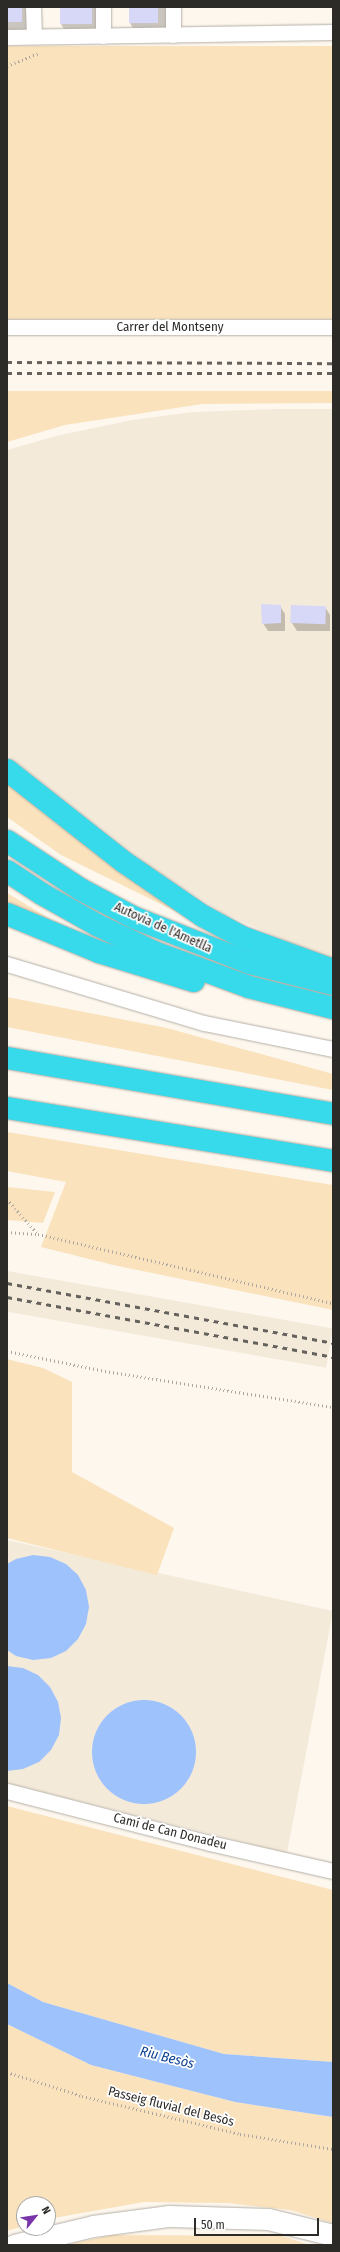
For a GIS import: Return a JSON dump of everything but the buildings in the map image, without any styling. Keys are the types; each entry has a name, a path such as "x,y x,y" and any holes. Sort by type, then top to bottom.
{"highway":[{"path":"7,770 124,862 203,916 242,937 333,970"},
{"name":"Autovia de l'Ametlla","path":"7,841 80,889 135,918 250,963 333,984"},
{"path":"7,871 83,917 154,952 212,975 302,1002"},
{"path":"7,914 100,952 184,980 333,1008"},
{"path":"7,1058 333,1114"},
{"path":"7,1108 333,1161"}],"street":[{"path":"33,7 34,36"},
{"path":"102,7 103,36"},
{"path":"173,7 173,35"},
{"path":"7,37 333,32"},
{"name":"Carrer del Montseny","path":"7,328 333,327"},
{"path":"7,964 204,1023 333,1049"},
{"name":"Camí de Can Donadeu","path":"7,1790 210,1843 333,1871"},
{"path":"14,2245 85,2228 169,2216 268,2219 333,2235"}],"path":[{"path":"7,1199 38,1234"},
{"path":"7,1232 38,1234 333,1304"},
{"path":"7,1351 105,1371 333,1407"},
{"name":"Passeig fluvial del Besòs","path":"7,2072 82,2096 240,2134 333,2149"}],"shaded area":[{"path":"7,46 333,46 333,319 7,319"},
{"path":"7,391 333,391 333,403 202,404 65,425 7,442"},
{"path":"333,409 333,958 313,953 223,913 155,870 7,755 7,450 56,436 132,420 193,412"},
{"path":"7,781 181,914 61,855 7,817"},
{"path":"7,893 60,925 7,903"},
{"path":"7,997 167,1028 333,1074 333,1090 7,1027"},
{"path":"7,1132 333,1185 333,1310 113,1265 41,1247 66,1182 7,1171"},
{"path":"7,1187 55,1192 43,1223 7,1220"},
{"path":"7,1271 333,1328 326,1368 7,1312"},
{"path":"7,1359 43,1368 72,1382 72,1472 174,1528 157,1575 7,1538"},
{"path":"7,1540 333,1611 287,1853 7,1783"},
{"path":"7,1806 333,1890 333,2062 224,2054 43,2002 7,1983"},
{"path":"7,2024 91,2065 235,2102 333,2117 333,2223 290,2210 227,2203 144,2202 56,2218 56,2196 16,2196 16,2228 7,2231"},
{"path":"111,2235 282,2236 309,2245 67,2245"}],"water":[{"path":"33,1555 50,1557 66,1564 78,1575 86,1590 89,1607 86,1624 78,1639 66,1651 51,1658 33,1660 16,1656 7,1650 7,1564 16,1559"},
{"path":"7,1666 23,1668 38,1675 50,1687 58,1702 61,1718 59,1735 51,1750 39,1762 23,1769 7,1771"},
{"path":"144,1700 164,1704 181,1715 192,1732 196,1752 192,1772 181,1789 164,1800 144,1804 124,1800 107,1789 96,1772 92,1752 96,1732 107,1715 124,1704"},
{"name":"Riu Besòs","path":"7,1983 43,2002 224,2054 333,2062 333,2117 235,2102 91,2065 7,2024"}],"railway":[{"path":"7,362 333,363"},
{"path":"7,373 333,373"},
{"path":"7,1283 333,1343"},
{"path":"7,1297 333,1357"}]}
